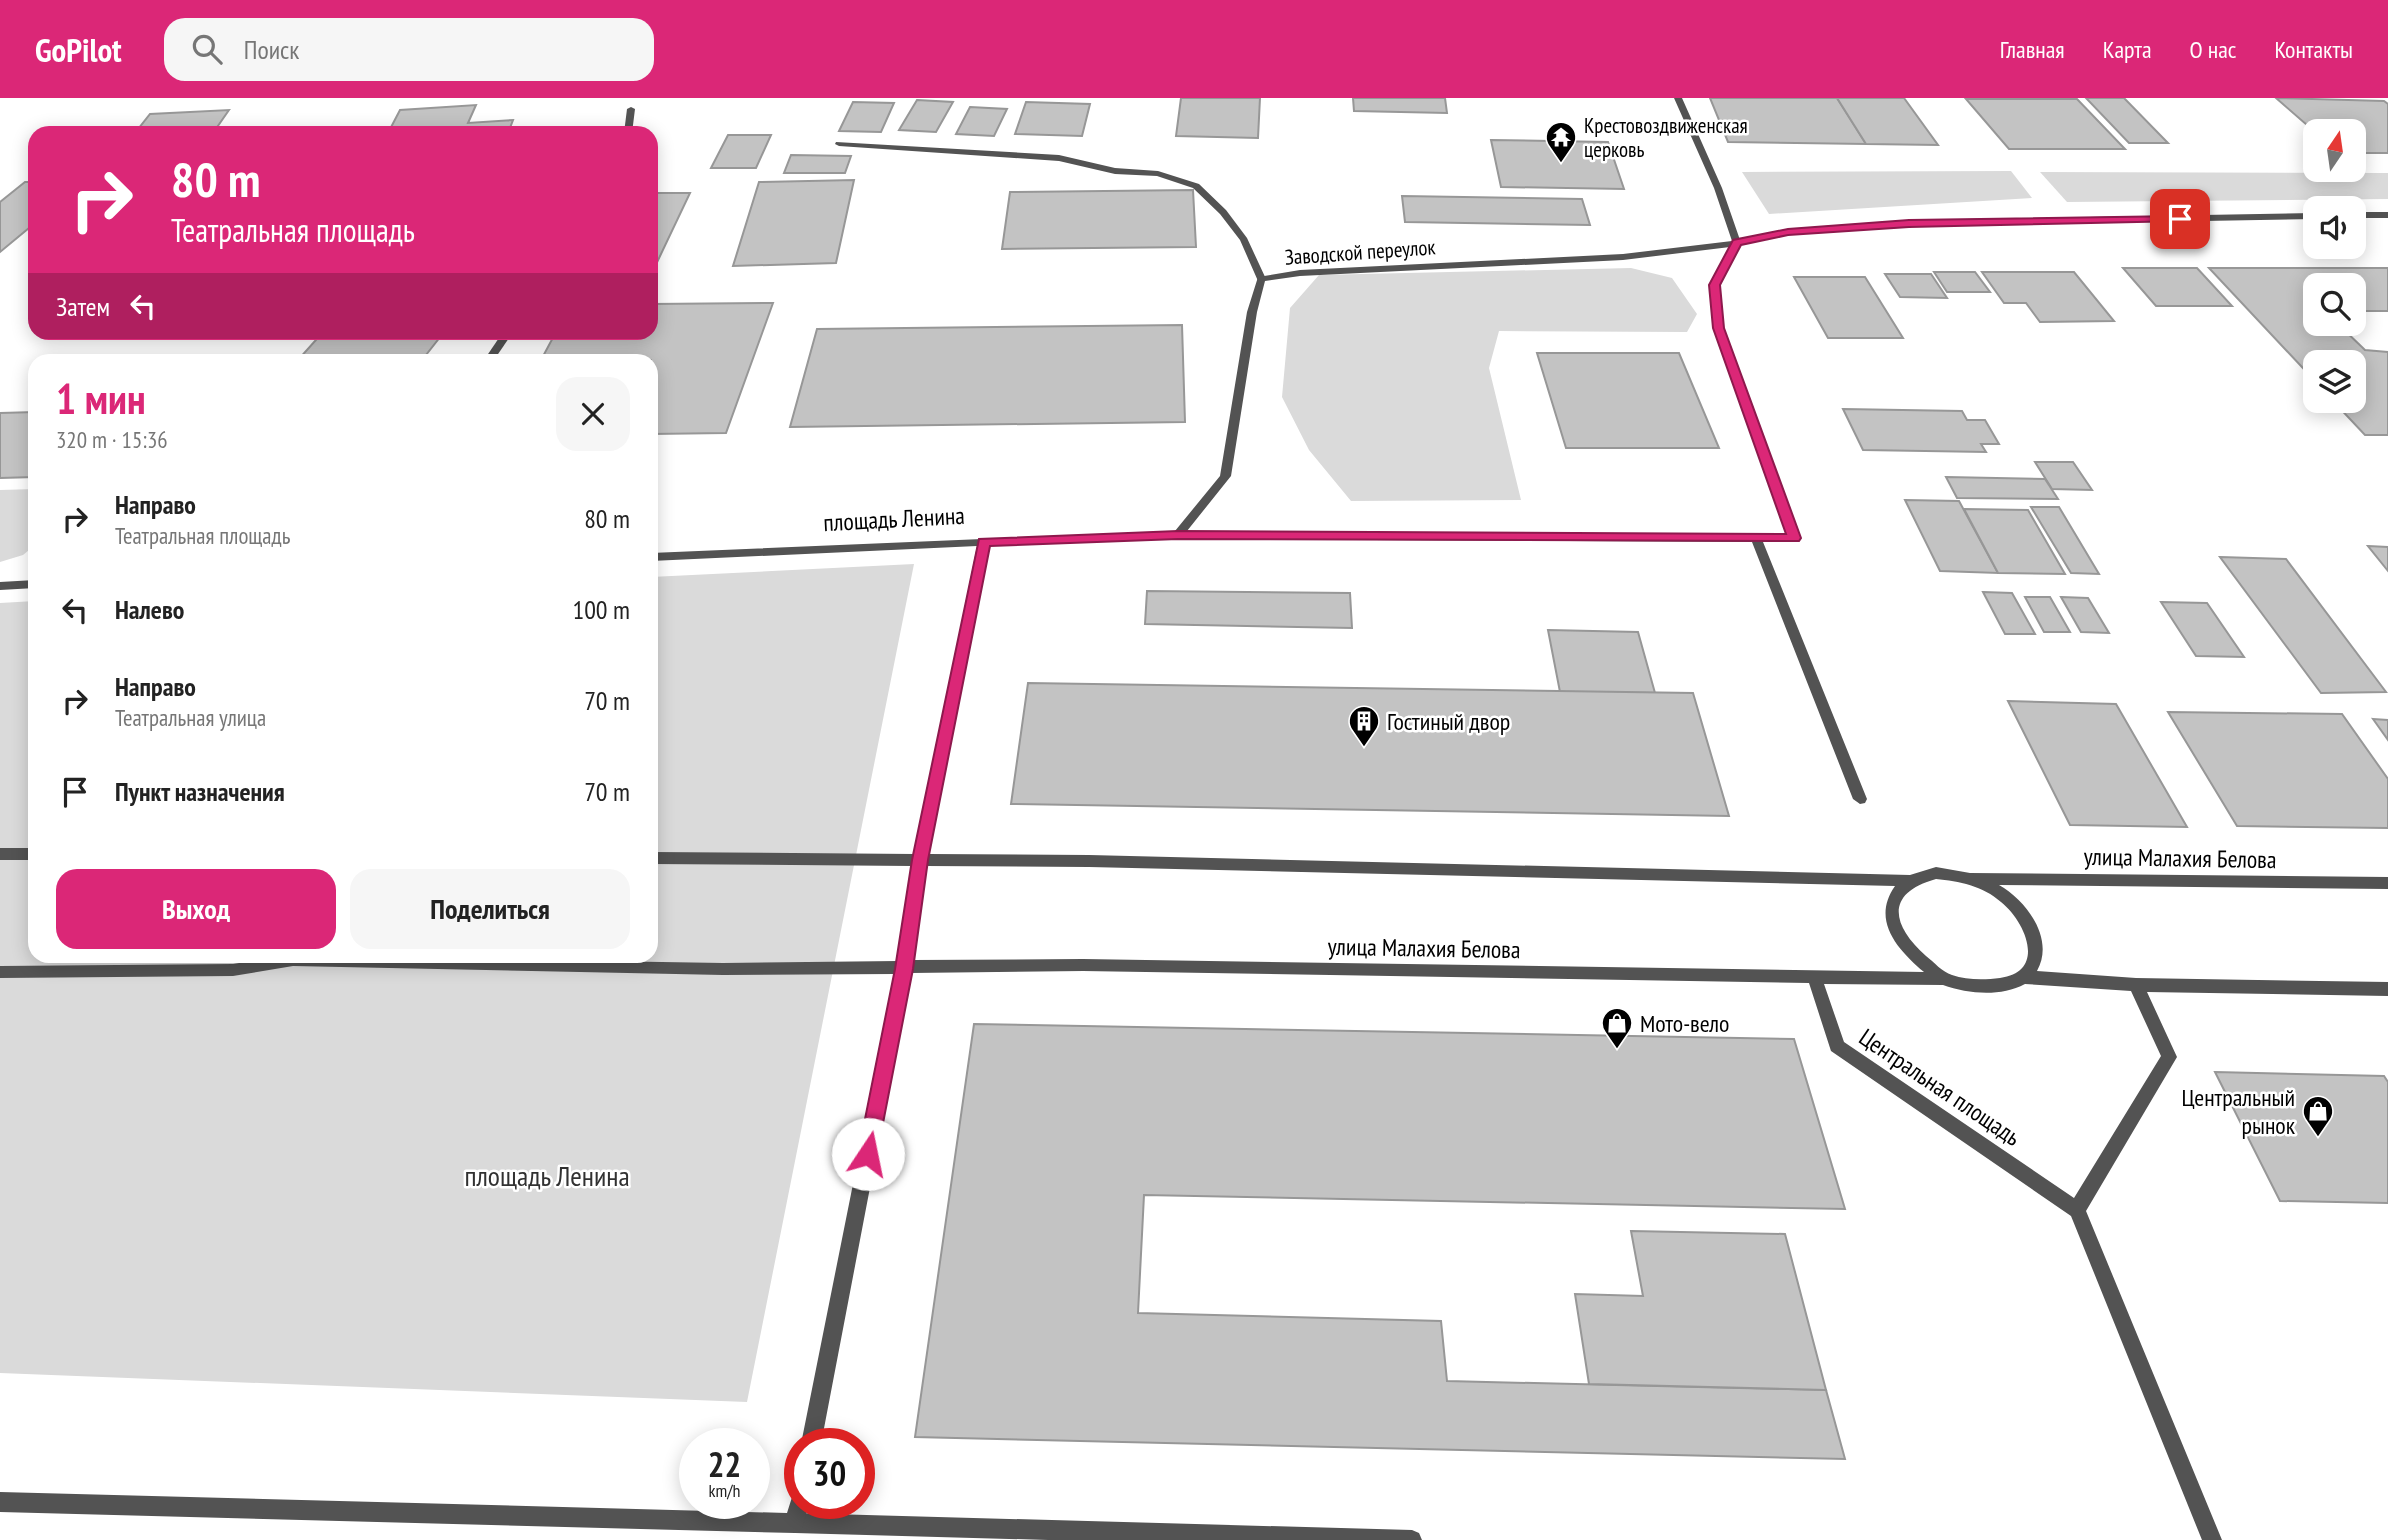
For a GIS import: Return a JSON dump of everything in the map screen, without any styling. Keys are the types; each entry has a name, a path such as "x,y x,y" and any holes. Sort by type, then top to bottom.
{"street":[{"path":"984,542 1178,535 1794,538 1719,328 1714,285 1737,243 1718,188 1678,98"},
{"path":"629,126 631,109"},
{"path":"839,144 1059,158 1115,170 1158,174 1196,186 1223,212 1244,240 1261,279"},
{"path":"2366,215 2388,215"},
{"name":"Заводской переулок","path":"1178,535 1225,476 1252,312 1261,279 1300,273 1623,257 1737,243 1788,232 1909,223 2303,216"},
{"path":"1756,538 1860,799"},
{"name":"площадь Ленина","path":"658,557 984,542 920,860 904,969 814,1428"},
{"path":"0,586 28,584"},
{"path":"0,854 28,854"},
{"path":"658,858 920,860"},
{"name":"улица Малахия Белова","path":"920,860 1089,861 1909,880 1936,873 1970,879 2388,883"},
{"name":"улица Малахия Белова","path":"904,969 1083,965 1814,976 1943,979 1979,986 2011,983 2024,977 2034,964 2037,947 2032,928 2007,898 1970,879"},
{"path":"1909,880 1893,899 1891,912 1894,926 1904,944 1943,979"},
{"path":"0,972 233,970 275,963"},
{"path":"432,963 709,969 904,969"},
{"name":"Центральная площадь","path":"1814,976 1837,1046 2077,1210"},
{"name":"улица Малахия Белова","path":"2024,977 2136,985 2388,989"},
{"path":"2136,985 2169,1056 2077,1210 2212,1540"},
{"path":"0,1502 1412,1540"},
{"path":"795,1523 796,1519"}],"green space":[{"path":"2011,171 2032,198 1769,214 1742,172"},
{"path":"2040,172 2303,173 2303,182 2366,182 2366,173 2388,173 2388,199 2366,199 2366,196 2303,196 2303,200 2067,202"},
{"path":"1631,268 1672,278 1697,314 1687,332 1499,331 1489,368 1521,500 1351,501 1309,450 1282,397 1290,308 1319,275"},
{"path":"28,489 28,551 0,562 0,490"},
{"name":"площадь Ленина","path":"914,564 747,1402 0,1373 0,603 28,601 28,963 658,963 658,577"}],"building":[{"path":"1181,98 1260,98 1258,138 1176,136"},
{"path":"1353,98 1445,98 1447,113 1354,111"},
{"path":"1710,98 1837,98 1866,144 1728,142"},
{"path":"1837,98 1904,98 1938,145 1866,144"},
{"path":"2086,98 2124,98 2168,143 2129,143"},
{"path":"2276,98 2384,101 2388,104 2388,153 2366,153 2366,119 2303,119 2303,122"},
{"path":"1966,99 2077,99 2125,149 2009,149"},
{"path":"917,100 953,102 936,132 899,130"},
{"path":"853,102 894,103 881,132 839,131"},
{"path":"1026,102 1090,104 1082,136 1015,134"},
{"path":"476,105 468,123 513,120 511,126 392,126 400,110"},
{"path":"970,107 1007,109 994,136 956,134"},
{"path":"229,110 218,126 141,126 150,114"},
{"path":"728,135 771,135 756,168 711,168"},
{"path":"1491,140 1608,142 1624,189 1501,187"},
{"path":"791,155 851,156 845,173 784,173"},
{"path":"854,180 836,263 733,266 759,182"},
{"path":"28,182 28,229 0,252 0,202"},
{"path":"1193,190 1196,247 1002,249 1010,192"},
{"path":"658,193 690,193 658,260"},
{"path":"1402,196 1582,199 1590,225 1405,222"},
{"path":"2123,268 2197,268 2232,306 2156,306"},
{"path":"2209,268 2388,268 2388,311 2366,311 2366,273 2303,273 2303,336 2350,336 2365,350 2303,350 2303,368"},
{"path":"1934,272 1975,272 1990,292 1947,292"},
{"path":"1982,272 2074,272 2114,321 2040,322 2026,303 2004,303"},
{"path":"1885,274 1931,274 1947,298 1900,297"},
{"path":"1794,277 1865,277 1903,338 1828,338"},
{"path":"773,303 726,433 658,434 658,354 544,354 552,340 658,340 658,304"},
{"path":"1182,325 1185,422 790,427 817,329"},
{"path":"316,340 438,340 427,354 303,354"},
{"path":"2366,350 2388,352 2388,435 2365,435 2344,413 2366,413"},
{"path":"1537,353 1679,353 1719,448 1566,448"},
{"path":"1843,409 1962,411 1967,420 1985,420 1999,444 1981,444 1986,452 1863,450"},
{"path":"28,412 28,477 0,478 0,413"},
{"path":"2035,462 2073,462 2092,490 2052,489"},
{"path":"1946,477 2045,479 2058,499 1957,498"},
{"path":"1905,500 1959,501 1998,573 1940,571"},
{"path":"2031,507 2059,507 2099,574 2071,573"},
{"path":"1964,509 2028,510 2065,574 1998,573"},
{"path":"2368,546 2388,547 2388,571"},
{"path":"2220,557 2286,559 2386,692 2321,693"},
{"path":"1147,591 1350,593 1352,628 1145,624"},
{"path":"1983,592 2012,593 2035,634 2005,634"},
{"path":"2025,597 2050,597 2070,632 2044,632"},
{"path":"2061,597 2088,598 2109,633 2081,632"},
{"path":"2161,602 2207,603 2244,657 2196,656"},
{"path":"1548,630 1638,632 1655,693 1560,692"},
{"name":"Гостиный двор","path":"1028,683 1693,693 1729,816 1011,804"},
{"path":"2008,701 2116,704 2187,827 2070,825"},
{"path":"2168,712 2342,714 2388,779 2388,828 2237,826"},
{"path":"2373,719 2388,720 2388,740"},
{"path":"974,1024 1794,1039 1845,1209 1144,1195 1138,1313 1441,1321 1447,1381 1826,1390 1845,1459 915,1437"},
{"name":"Центральный рынок","path":"2215,1072 2384,1076 2388,1082 2388,1203 2280,1201"},
{"path":"1631,1231 1785,1234 1826,1390 1589,1384 1575,1294 1643,1296"}],"place":[{"name":"Крестовоздвиженская церковь","path":"1561,164"},
{"name":"Гостиный двор","path":"1364,748"},
{"name":"Мото-вело","path":"1617,1050"},
{"name":"Центральный рынок","path":"2318,1138"}],"route":[{"path":"868,1154 904,969 920,860 984,542 1178,535 1794,538 1719,328 1714,285 1737,243 1788,232 1909,223 2180,219"}]}
